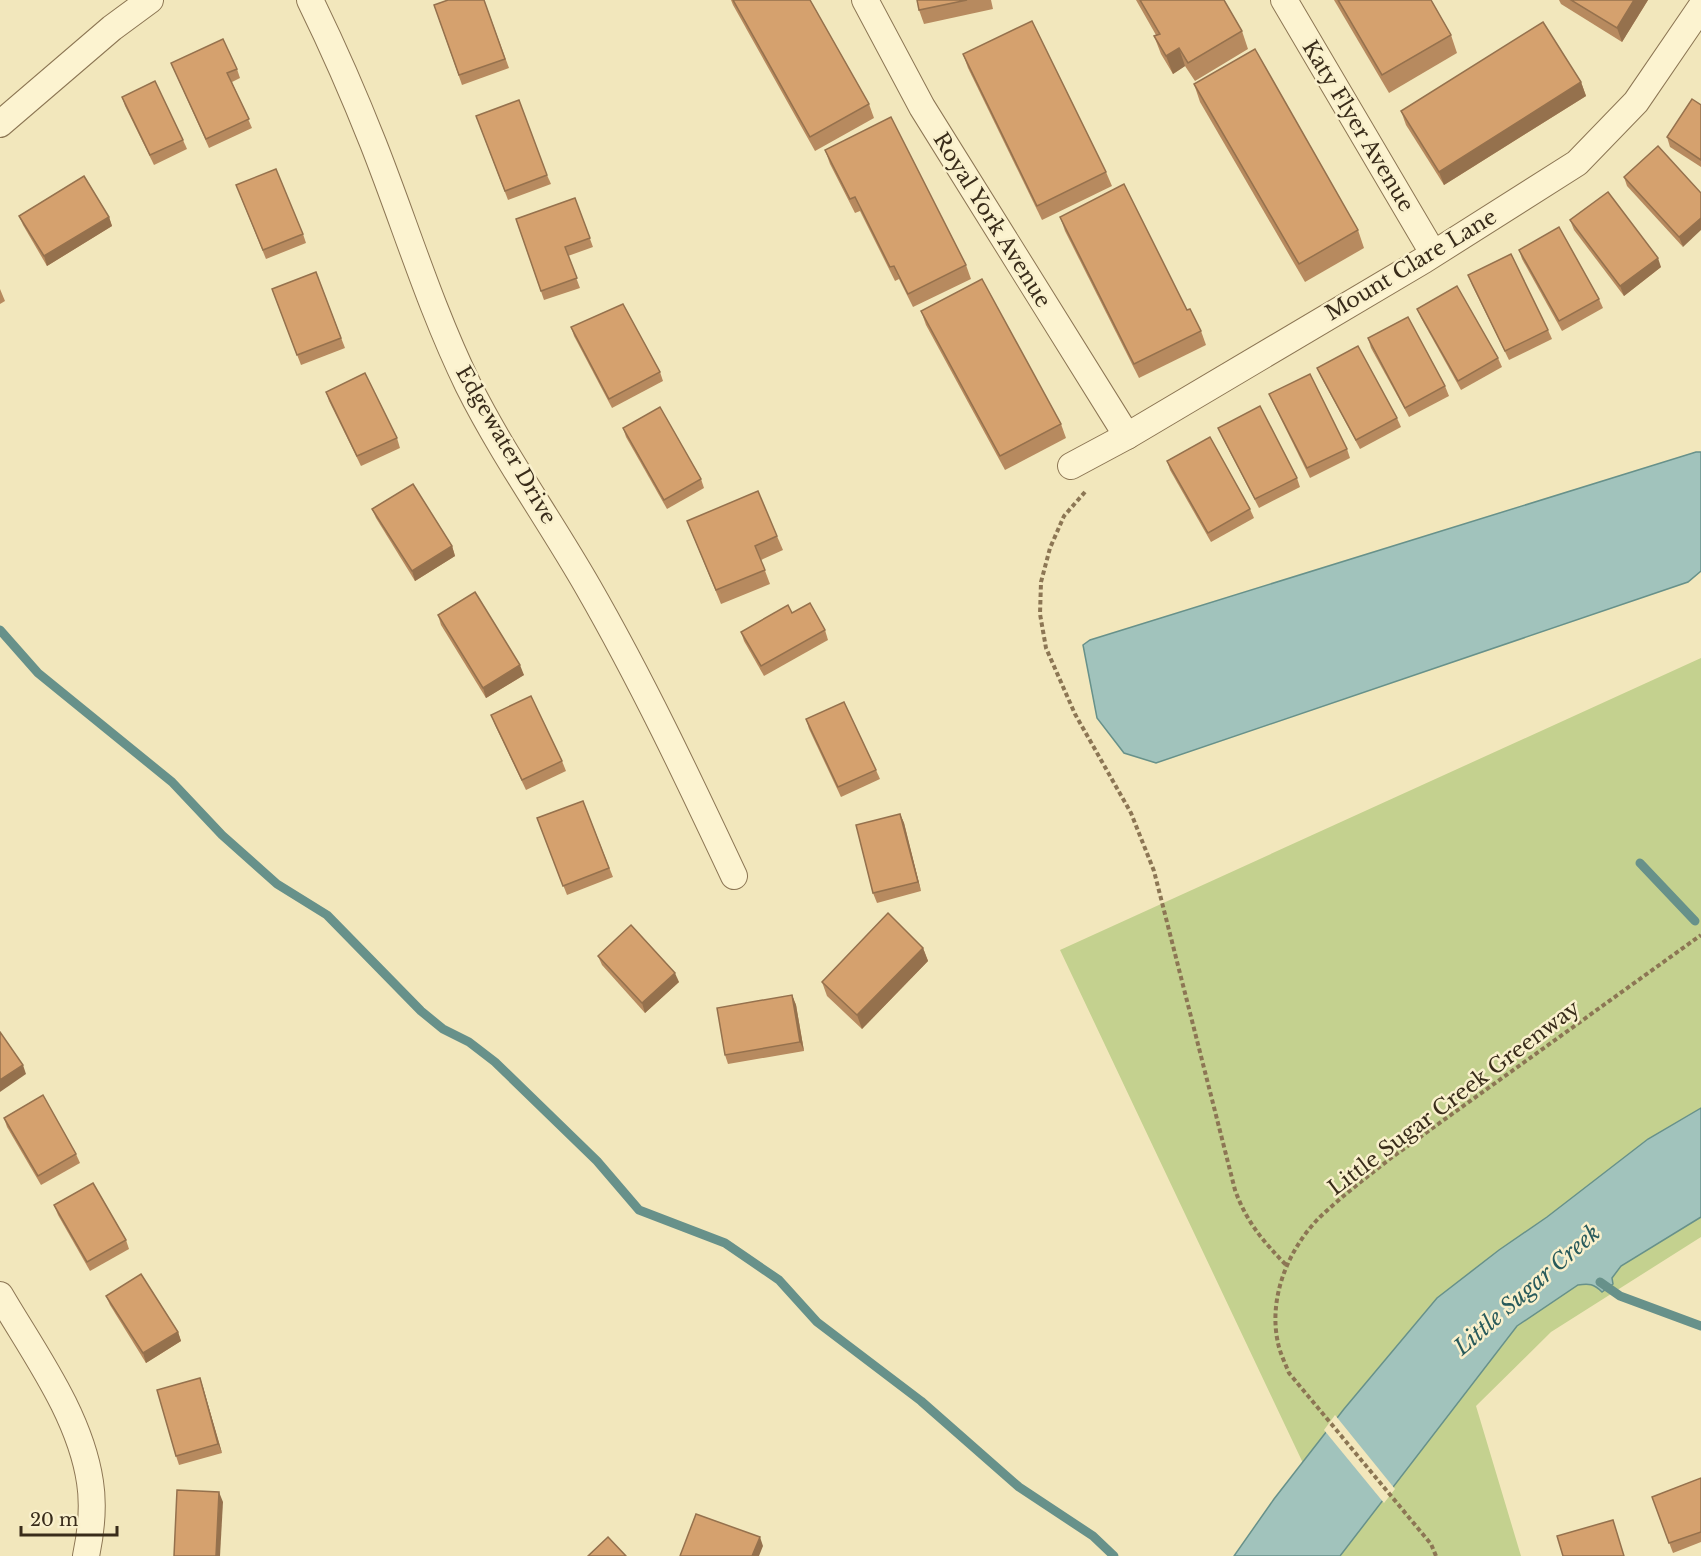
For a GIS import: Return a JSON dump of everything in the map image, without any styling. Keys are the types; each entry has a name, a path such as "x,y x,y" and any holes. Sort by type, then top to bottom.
{"street":[{"path":"0,124 112,28 150,0"},
{"name":"Edgewater Drive","path":"310,0 373,143 435,312 468,385 497,439 587,585 627,656 734,876"},
{"name":"Royal York Avenue","path":"865,0 922,107 1127,436"},
{"name":"Katy Flyer Avenue","path":"1284,0 1433,253"},
{"name":"Mount Clare Lane","path":"1071,466 1127,436 1433,253 1577,163 1636,102 1701,7"},
{"path":"0,1295 61,1399 81,1445 90,1483 91,1529 86,1556"}],"path":[{"path":"1088,489 1064,516 1050,548 1041,582 1040,614 1046,648 1075,714 1131,813 1154,871 1242,1210 1263,1241 1287,1266"},
{"name":"Little Sugar Creek Greenway","path":"1436,1556 1425,1536 1289,1373 1278,1343 1275,1314 1280,1286 1287,1266 1296,1248 1320,1218 1391,1158 1701,934"}],"green space":[{"path":"1701,658 1701,1237 1551,1332 1476,1406 1521,1556 1253,1556 1311,1480 1060,950"}],"water":[{"path":"1701,452 1701,571 1688,582 1156,763 1124,753 1097,718 1083,645 1090,640"},
{"name":"Little Sugar Creek","path":"1701,1108 1701,1217 1621,1266 1612,1278 1613,1284 1602,1292 1591,1285 1578,1285 1517,1326 1340,1556 1234,1556 1274,1499 1344,1409 1437,1298 1648,1139"}],"pier":[{"path":"1335,1415 1395,1489 1384,1503 1324,1430"}],"building":[{"path":"448,0 484,0 505,59 459,75 434,5"},
{"path":"733,0 810,0 869,104 810,137"},
{"path":"917,0 967,0 919,10"},
{"path":"1140,0 1224,0 1242,31 1188,63 1179,48 1166,56 1154,36 1160,34"},
{"path":"1338,0 1431,0 1451,35 1382,75"},
{"path":"1571,0 1634,0 1617,28"},
{"path":"1032,21 1106,172 1037,206 963,54"},
{"path":"1543,22 1581,82 1439,172 1401,111"},
{"path":"223,39 237,69 227,73 249,119 206,139 171,63"},
{"path":"1255,49 1358,230 1299,264 1194,84"},
{"path":"155,81 183,140 150,155 122,97"},
{"path":"1692,99 1701,105 1701,160 1667,137"},
{"path":"519,100 547,175 505,191 476,116"},
{"path":"891,117 966,265 908,294 894,266 890,267 855,197 850,199 825,150"},
{"path":"1658,146 1701,193 1701,218 1679,237 1624,177"},
{"path":"276,169 303,234 263,250 236,185"},
{"path":"84,176 109,217 44,256 19,216"},
{"path":"1124,184 1187,310 1190,309 1201,331 1134,364 1060,217"},
{"path":"1608,192 1658,258 1620,286 1570,220"},
{"path":"575,198 590,238 565,247 577,278 541,291 516,219"},
{"path":"1559,227 1599,299 1559,321 1519,250"},
{"path":"1511,254 1548,330 1505,351 1468,275"},
{"path":"316,272 341,338 297,355 272,289"},
{"path":"982,279 1061,424 1000,456 921,311"},
{"path":"1457,286 1498,358 1458,381 1417,309"},
{"path":"623,304 660,372 609,399 571,327"},
{"path":"1408,317 1445,386 1405,408 1368,338"},
{"path":"1358,346 1397,418 1356,440 1317,368"},
{"path":"365,373 397,438 357,456 326,392"},
{"path":"1310,374 1347,449 1307,468 1269,394"},
{"path":"1260,406 1297,478 1255,499 1218,428"},
{"path":"660,407 701,479 664,500 623,428"},
{"path":"1210,437 1250,509 1208,533 1167,461"},
{"path":"413,484 452,546 412,571 372,509"},
{"path":"758,491 777,536 755,546 765,570 716,590 687,521"},
{"path":"475,592 520,665 483,688 438,615"},
{"path":"810,603 825,630 761,666 741,632 788,605 792,613"},
{"path":"531,696 562,761 522,780 491,715"},
{"path":"844,702 876,770 838,787 806,719"},
{"path":"583,801 609,868 563,886 537,818"},
{"path":"900,814 918,882 873,893 856,825"},
{"path":"888,913 923,948 857,1015 822,982"},
{"path":"631,925 675,973 642,1003 598,956"},
{"path":"792,995 800,1042 725,1055 717,1008"},
{"path":"0,1032 23,1065 0,1080"},
{"path":"43,1095 76,1154 38,1176 4,1118"},
{"path":"93,1183 126,1240 87,1262 54,1205"},
{"path":"141,1274 178,1332 143,1353 106,1296"},
{"path":"200,1378 218,1444 176,1456 157,1390"},
{"path":"1701,1478 1701,1532 1669,1543 1652,1497"},
{"path":"177,1490 219,1492 216,1556 174,1556"},
{"path":"696,1514 760,1537 752,1556 680,1556"},
{"path":"1613,1520 1624,1556 1563,1556 1557,1536"},
{"path":"608,1537 626,1556 588,1556"}],"waterway":[{"path":"0,630 38,673 172,782 222,835 277,884 327,915 421,1011 443,1029 469,1042 495,1062 597,1161 639,1210 725,1243 779,1280 817,1322 921,1401 1019,1487 1093,1536 1114,1556"},
{"path":"1640,863 1695,921"},
{"path":"1600,1282 1620,1296 1701,1326"}]}
